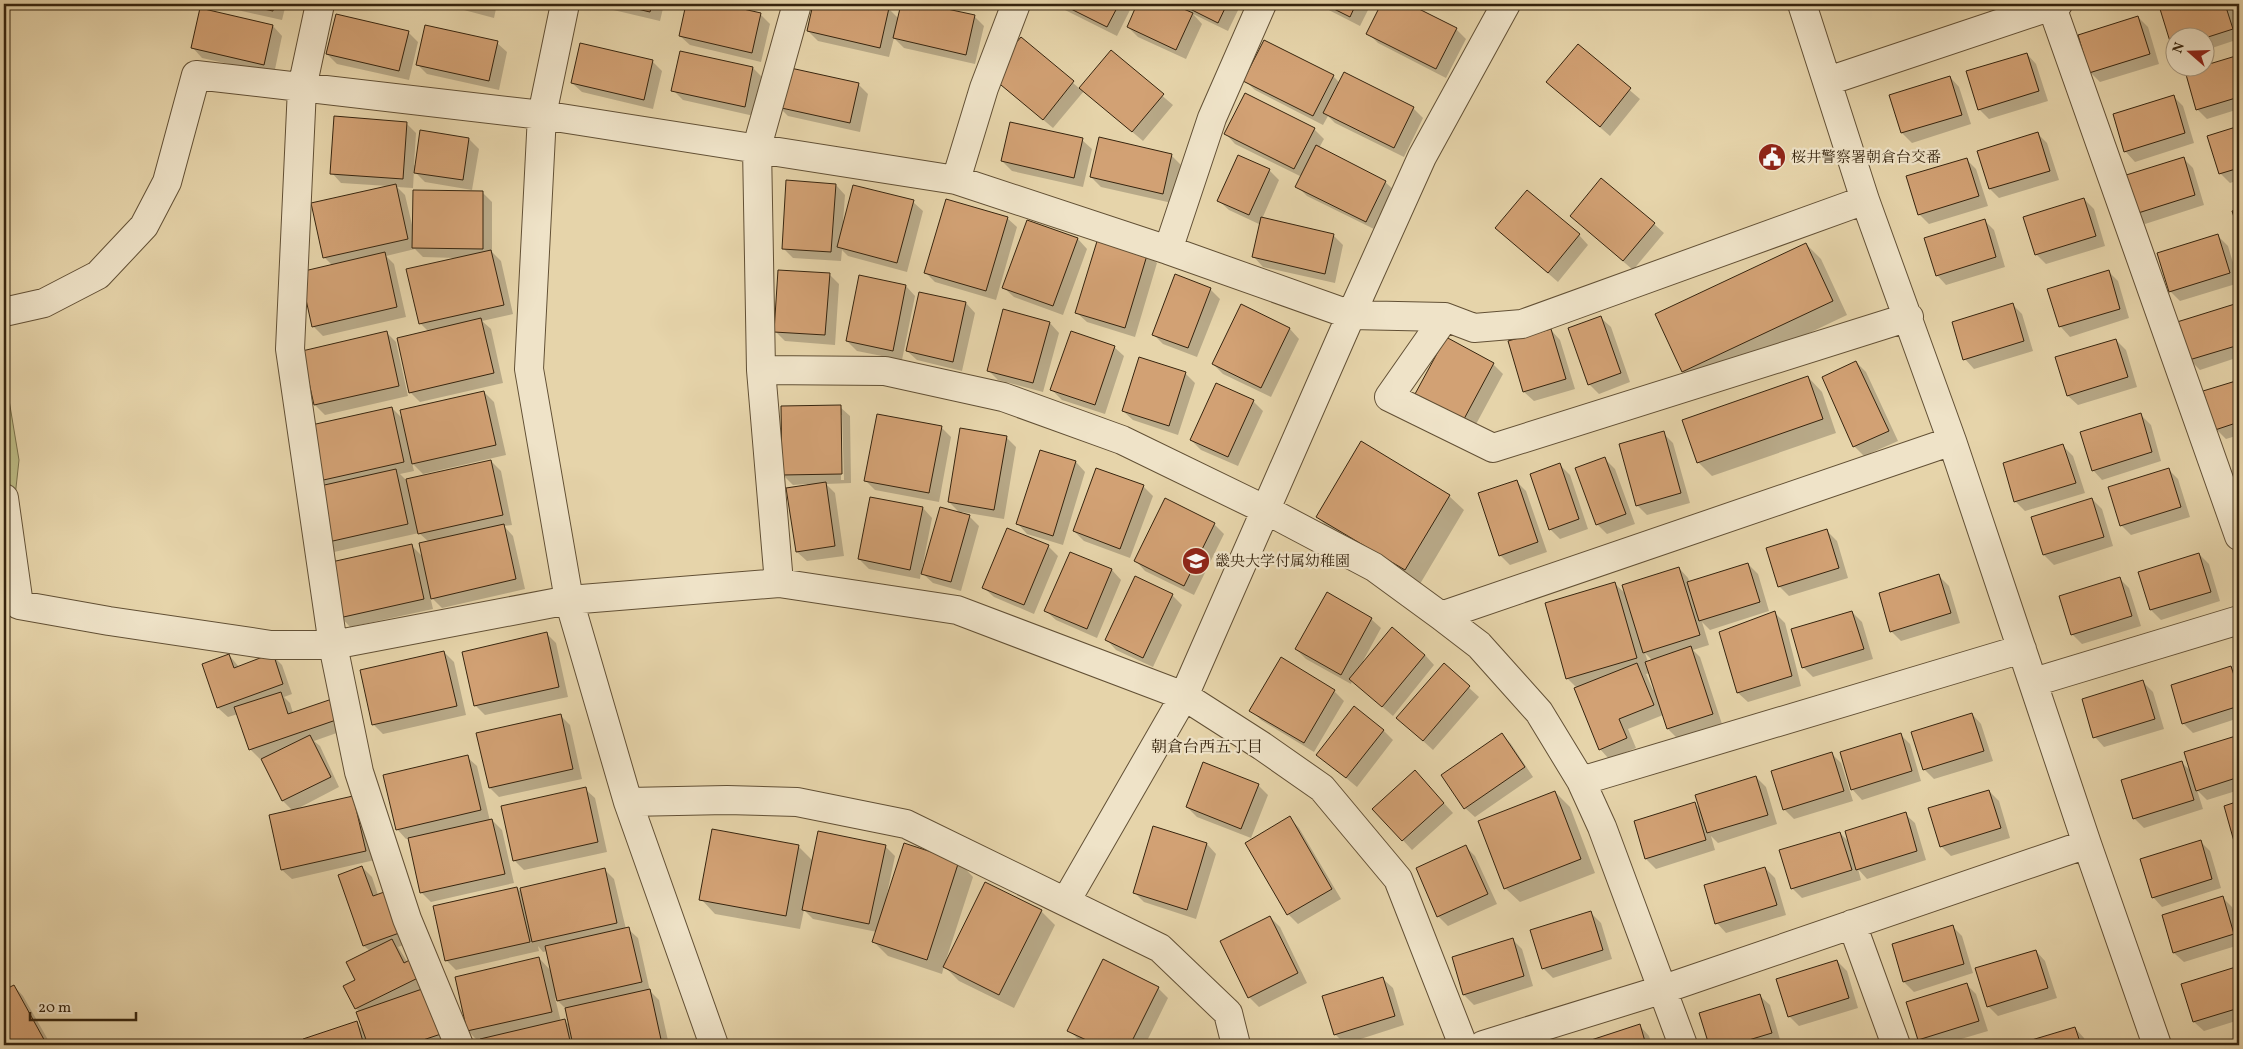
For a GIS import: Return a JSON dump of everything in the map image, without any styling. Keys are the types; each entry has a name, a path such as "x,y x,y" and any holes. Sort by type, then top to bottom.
{"street":[{"path":"320,4 302,88 290,349 333,645 359,772 407,919 459,1045"},
{"path":"565,4 542,115 529,369 570,600 628,802 714,1045"},
{"path":"779,583 761,370 757,147 798,4"},
{"path":"956,180 984,88 1016,4"},
{"path":"1168,250 1212,118 1262,4"},
{"path":"1066,901 1184,696 1350,315 1422,157 1506,4"},
{"path":"1802,4 1865,200 1909,317 1952,441 2087,844 2157,1045"},
{"path":"1828,81 2053,4 2239,536"},
{"path":"4,312 44,303 98,275 144,226 166,182 196,75 542,115 757,147 956,180 1168,250 1350,315 1445,317 1474,328 1522,324 1865,200"},
{"path":"1445,317 1389,397 1493,448 1909,317"},
{"path":"761,370 885,371 1003,397 1122,440 1266,510 1374,567 1441,616 1479,644 1539,712 1581,781 1602,827 1664,989 1683,1045"},
{"path":"1441,616 1952,441"},
{"path":"4,498 19,605 109,621 271,644 333,645 570,600 779,583 957,610 1184,696 1262,746 1322,788 1398,879 1463,1045"},
{"path":"2034,682 2239,620"},
{"path":"1581,781 2022,648"},
{"path":"628,802 727,800 797,802 906,824 1160,948 1228,1013 1236,1045"},
{"path":"1483,1045 1664,989 2087,844"},
{"path":"1852,924 1896,1045"}],"shaded area":[{"path":"4,370 19,460 4,599"}],"building":[{"path":"241,4 274,4 273,11"},
{"path":"616,4 652,4 650,12"},
{"path":"686,4 721,4 761,13 752,53 679,36"},
{"path":"813,4 870,4 889,8 880,48 807,31"},
{"path":"901,4 924,4 975,15 966,55 893,38"},
{"path":"1061,4 1119,4 1107,27"},
{"path":"1137,4 1172,4 1193,13 1176,50 1127,27"},
{"path":"1180,4 1227,4 1218,23"},
{"path":"1324,4 1356,4 1350,17"},
{"path":"1381,4 1409,4 1457,28 1436,69 1366,34"},
{"path":"2177,4 2225,4 2233,29 2216,34 2216,28 2166,28 2160,9"},
{"path":"200,8 273,25 264,65 191,48"},
{"path":"336,14 409,31 399,71 326,54"},
{"path":"2138,16 2150,54 2089,73 2078,35"},
{"path":"425,25 498,41 489,81 416,65"},
{"path":"1021,37 1074,81 1043,120 989,75"},
{"path":"1264,40 1334,75 1313,116 1243,81"},
{"path":"580,43 653,60 644,100 571,83"},
{"path":"1578,44 1631,88 1600,127 1546,82"},
{"path":"1111,50 1164,94 1132,132 1079,88"},
{"path":"680,51 753,67 745,107 671,91"},
{"path":"2027,53 2039,91 1978,110 1966,71"},
{"path":"2239,55 2239,97 2196,110 2187,78 2216,78 2216,62"},
{"path":"786,67 859,83 850,123 777,107"},
{"path":"1344,72 1414,107 1394,148 1323,113"},
{"path":"1950,76 1962,115 1901,133 1889,95"},
{"path":"1245,93 1315,128 1294,169 1224,134"},
{"path":"2174,95 2185,133 2124,152 2113,114"},
{"path":"334,116 407,122 403,179 330,174"},
{"path":"1010,122 1083,138 1074,178 1001,161"},
{"path":"2239,126 2239,168 2219,174 2207,136"},
{"path":"420,130 469,138 463,180 414,173"},
{"path":"2038,132 2050,171 1989,189 1977,151"},
{"path":"1099,137 1172,154 1163,194 1090,177"},
{"path":"1316,145 1386,181 1366,222 1295,187"},
{"path":"1238,155 1270,169 1249,215 1217,201"},
{"path":"2184,157 2195,195 2135,214 2123,176"},
{"path":"1967,158 1979,196 1918,215 1906,176"},
{"path":"1601,178 1655,223 1623,261 1570,216"},
{"path":"786,180 836,184 831,252 782,249"},
{"path":"396,184 408,239 323,258 311,203"},
{"path":"853,185 914,200 897,263 837,247"},
{"path":"413,190 483,191 483,249 412,248"},
{"path":"1527,190 1580,234 1548,273 1495,228"},
{"path":"2084,198 2096,236 2035,255 2023,217"},
{"path":"946,199 1008,217 986,291 924,273"},
{"path":"2239,209 2239,233 2232,211"},
{"path":"1261,217 1334,234 1325,274 1252,257"},
{"path":"1985,219 1996,257 1936,276 1924,238"},
{"path":"1027,220 1078,238 1053,306 1002,288"},
{"path":"2218,234 2230,273 2169,292 2157,253"},
{"path":"1098,238 1148,252 1125,328 1075,313"},
{"path":"1806,243 1833,301 1682,372 1655,314"},
{"path":"491,250 504,305 419,324 406,269"},
{"path":"385,252 397,307 312,327 300,272"},
{"path":"778,270 830,273 825,335 774,332"},
{"path":"2109,270 2120,309 2059,327 2047,289"},
{"path":"1175,274 1211,288 1188,348 1152,335"},
{"path":"859,275 906,285 893,351 846,341"},
{"path":"919,292 966,302 953,362 906,351"},
{"path":"2013,303 2024,341 1963,360 1952,322"},
{"path":"2238,303 2239,345 2189,360 2177,322"},
{"path":"1241,304 1290,328 1261,388 1212,364"},
{"path":"1003,309 1050,322 1033,383 987,371"},
{"path":"1601,316 1621,373 1588,385 1568,328"},
{"path":"481,318 494,373 409,393 397,338"},
{"path":"1551,329 1566,379 1523,392 1508,341"},
{"path":"387,331 399,386 314,405 302,351"},
{"path":"1071,331 1115,346 1095,405 1050,390"},
{"path":"1446,337 1494,363 1464,419 1415,394"},
{"path":"2116,339 2128,377 2067,396 2055,357"},
{"path":"1139,357 1186,372 1169,426 1122,411"},
{"path":"1856,361 1889,431 1853,447 1822,377"},
{"path":"1808,376 1823,419 1697,463 1682,420"},
{"path":"2239,380 2239,422 2215,430 2203,391"},
{"path":"1216,383 1254,400 1228,457 1190,440"},
{"path":"484,391 496,445 412,464 400,410"},
{"path":"841,405 842,474 782,475 781,406"},
{"path":"392,407 404,462 319,481 307,426"},
{"path":"2141,413 2152,452 2092,471 2080,432"},
{"path":"877,414 942,426 929,493 864,481"},
{"path":"960,428 1007,436 994,510 948,502"},
{"path":"1664,431 1681,493 1636,506 1619,444"},
{"path":"1361,441 1450,495 1405,570 1316,517"},
{"path":"2063,444 2076,483 2014,502 2003,463"},
{"path":"1040,450 1076,461 1053,536 1016,524"},
{"path":"1605,457 1626,514 1596,525 1575,468"},
{"path":"491,460 503,515 418,534 406,479"},
{"path":"1560,463 1579,519 1549,530 1530,474"},
{"path":"1096,468 1144,485 1120,549 1073,531"},
{"path":"2169,468 2181,507 2120,526 2108,487"},
{"path":"396,469 408,524 324,543 311,488"},
{"path":"1517,480 1538,542 1499,556 1478,493"},
{"path":"826,482 835,546 796,552 786,488"},
{"path":"870,497 923,507 910,570 858,559"},
{"path":"1165,498 1215,523 1184,586 1134,561"},
{"path":"2092,498 2104,537 2043,555 2031,517"},
{"path":"940,507 970,515 951,582 921,574"},
{"path":"504,524 516,579 431,599 419,543"},
{"path":"1007,528 1049,545 1024,605 982,588"},
{"path":"1827,529 1839,568 1778,587 1766,548"},
{"path":"412,544 424,599 339,618 327,563"},
{"path":"1070,552 1112,569 1087,629 1044,611"},
{"path":"2199,553 2211,592 2150,610 2138,572"},
{"path":"1748,563 1760,602 1699,621 1687,582"},
{"path":"1679,567 1700,635 1643,653 1622,585"},
{"path":"1939,574 1951,613 1890,632 1879,593"},
{"path":"1135,576 1173,594 1143,658 1105,640"},
{"path":"2120,577 2132,616 2071,635 2059,596"},
{"path":"1615,582 1637,658 1566,679 1545,603"},
{"path":"1327,592 1372,618 1341,675 1295,649"},
{"path":"1775,611 1792,676 1737,693 1719,632"},
{"path":"1852,611 1864,649 1802,668 1791,629"},
{"path":"1392,627 1425,655 1382,707 1349,679"},
{"path":"547,632 559,687 474,706 462,652"},
{"path":"1691,646 1713,714 1667,729 1645,662"},
{"path":"444,651 457,706 372,725 360,670"},
{"path":"273,653 283,684 217,708 202,664 229,654 234,668"},
{"path":"1281,657 1335,690 1304,743 1249,711"},
{"path":"1444,663 1470,686 1423,741 1396,718"},
{"path":"1637,663 1654,705 1619,719 1627,738 1599,750 1574,688"},
{"path":"2231,666 2239,691 2239,706 2182,724 2171,685"},
{"path":"2143,680 2155,719 2093,738 2082,699"},
{"path":"281,692 288,714 332,699 339,719 249,750 234,707"},
{"path":"1354,706 1384,730 1346,778 1316,755"},
{"path":"1972,713 1984,751 1923,770 1911,732"},
{"path":"561,714 573,769 489,788 476,733"},
{"path":"1502,733 1525,767 1464,809 1441,775"},
{"path":"1901,733 1912,771 1851,790 1840,752"},
{"path":"310,735 331,777 282,801 261,759"},
{"path":"2239,735 2239,777 2196,791 2184,752"},
{"path":"1832,752 1844,791 1783,810 1771,771"},
{"path":"468,755 481,810 396,830 383,775"},
{"path":"2182,761 2194,800 2133,819 2121,780"},
{"path":"1203,762 1259,784 1241,829 1186,807"},
{"path":"1415,770 1444,803 1402,841 1372,809"},
{"path":"1756,776 1768,815 1707,833 1695,795"},
{"path":"586,787 598,842 513,861 501,806"},
{"path":"1989,790 2001,828 1940,847 1928,808"},
{"path":"1555,791 1581,859 1504,889 1478,821"},
{"path":"353,796 366,851 281,870 269,815"},
{"path":"2239,801 2239,844 2235,845 2224,806"},
{"path":"1695,802 1706,840 1645,859 1634,821"},
{"path":"1906,812 1917,851 1856,870 1845,831"},
{"path":"1290,816 1332,889 1287,915 1245,843"},
{"path":"492,819 505,874 420,893 408,838"},
{"path":"1153,826 1207,843 1187,910 1133,893"},
{"path":"712,829 799,845 786,916 699,900"},
{"path":"818,831 886,845 869,924 802,910"},
{"path":"1840,832 1852,870 1791,889 1779,850"},
{"path":"2201,840 2212,879 2152,898 2140,859"},
{"path":"904,843 959,861 927,960 872,942"},
{"path":"1466,845 1488,894 1437,917 1416,868"},
{"path":"362,866 373,896 387,891 402,932 363,946 338,875"},
{"path":"1765,867 1777,905 1715,924 1704,885"},
{"path":"605,868 617,923 532,942 520,888"},
{"path":"985,882 1042,910 999,995 943,967"},
{"path":"517,887 530,942 445,961 433,906"},
{"path":"2223,896 2234,934 2173,953 2162,915"},
{"path":"1591,911 1603,950 1542,969 1530,930"},
{"path":"1270,916 1298,973 1248,998 1220,941"},
{"path":"1953,925 1964,964 1903,982 1892,944"},
{"path":"629,927 642,982 557,1001 545,946"},
{"path":"1513,938 1524,976 1463,995 1452,957"},
{"path":"392,939 404,963 417,956 426,974 355,1009 343,986 355,980 346,962"},
{"path":"2036,950 2048,988 1987,1007 1975,968"},
{"path":"539,957 552,1012 467,1031 455,977"},
{"path":"1103,959 1159,987 1130,1045 1097,1045 1067,1031"},
{"path":"1837,960 1849,998 1788,1017 1776,979"},
{"path":"2239,966 2239,1008 2193,1022 2181,984"},
{"path":"1383,977 1395,1016 1334,1035 1322,996"},
{"path":"1967,983 1979,1021 1918,1040 1906,1002"},
{"path":"14,985 47,1045 4,1045 4,990"},
{"path":"425,988 441,1034 408,1045 368,1045 356,1012"},
{"path":"650,989 662,1044 573,1045 565,1008"},
{"path":"1760,994 1772,1033 1732,1045 1709,1045 1699,1013"},
{"path":"565,1019 571,1045 482,1045 480,1039"},
{"path":"357,1021 364,1045 305,1045 303,1039"},
{"path":"1640,1024 1646,1045 1579,1045 1579,1044"},
{"path":"2075,1027 2081,1045 2015,1045"}],"place":[{"name":"桜井警察署朝倉台交番","path":"1772,157"},
{"name":"畿央大学付属幼稚園","path":"1196,561"}],"district":[{"name":"朝倉台西五丁目","path":"1207,746"}]}
